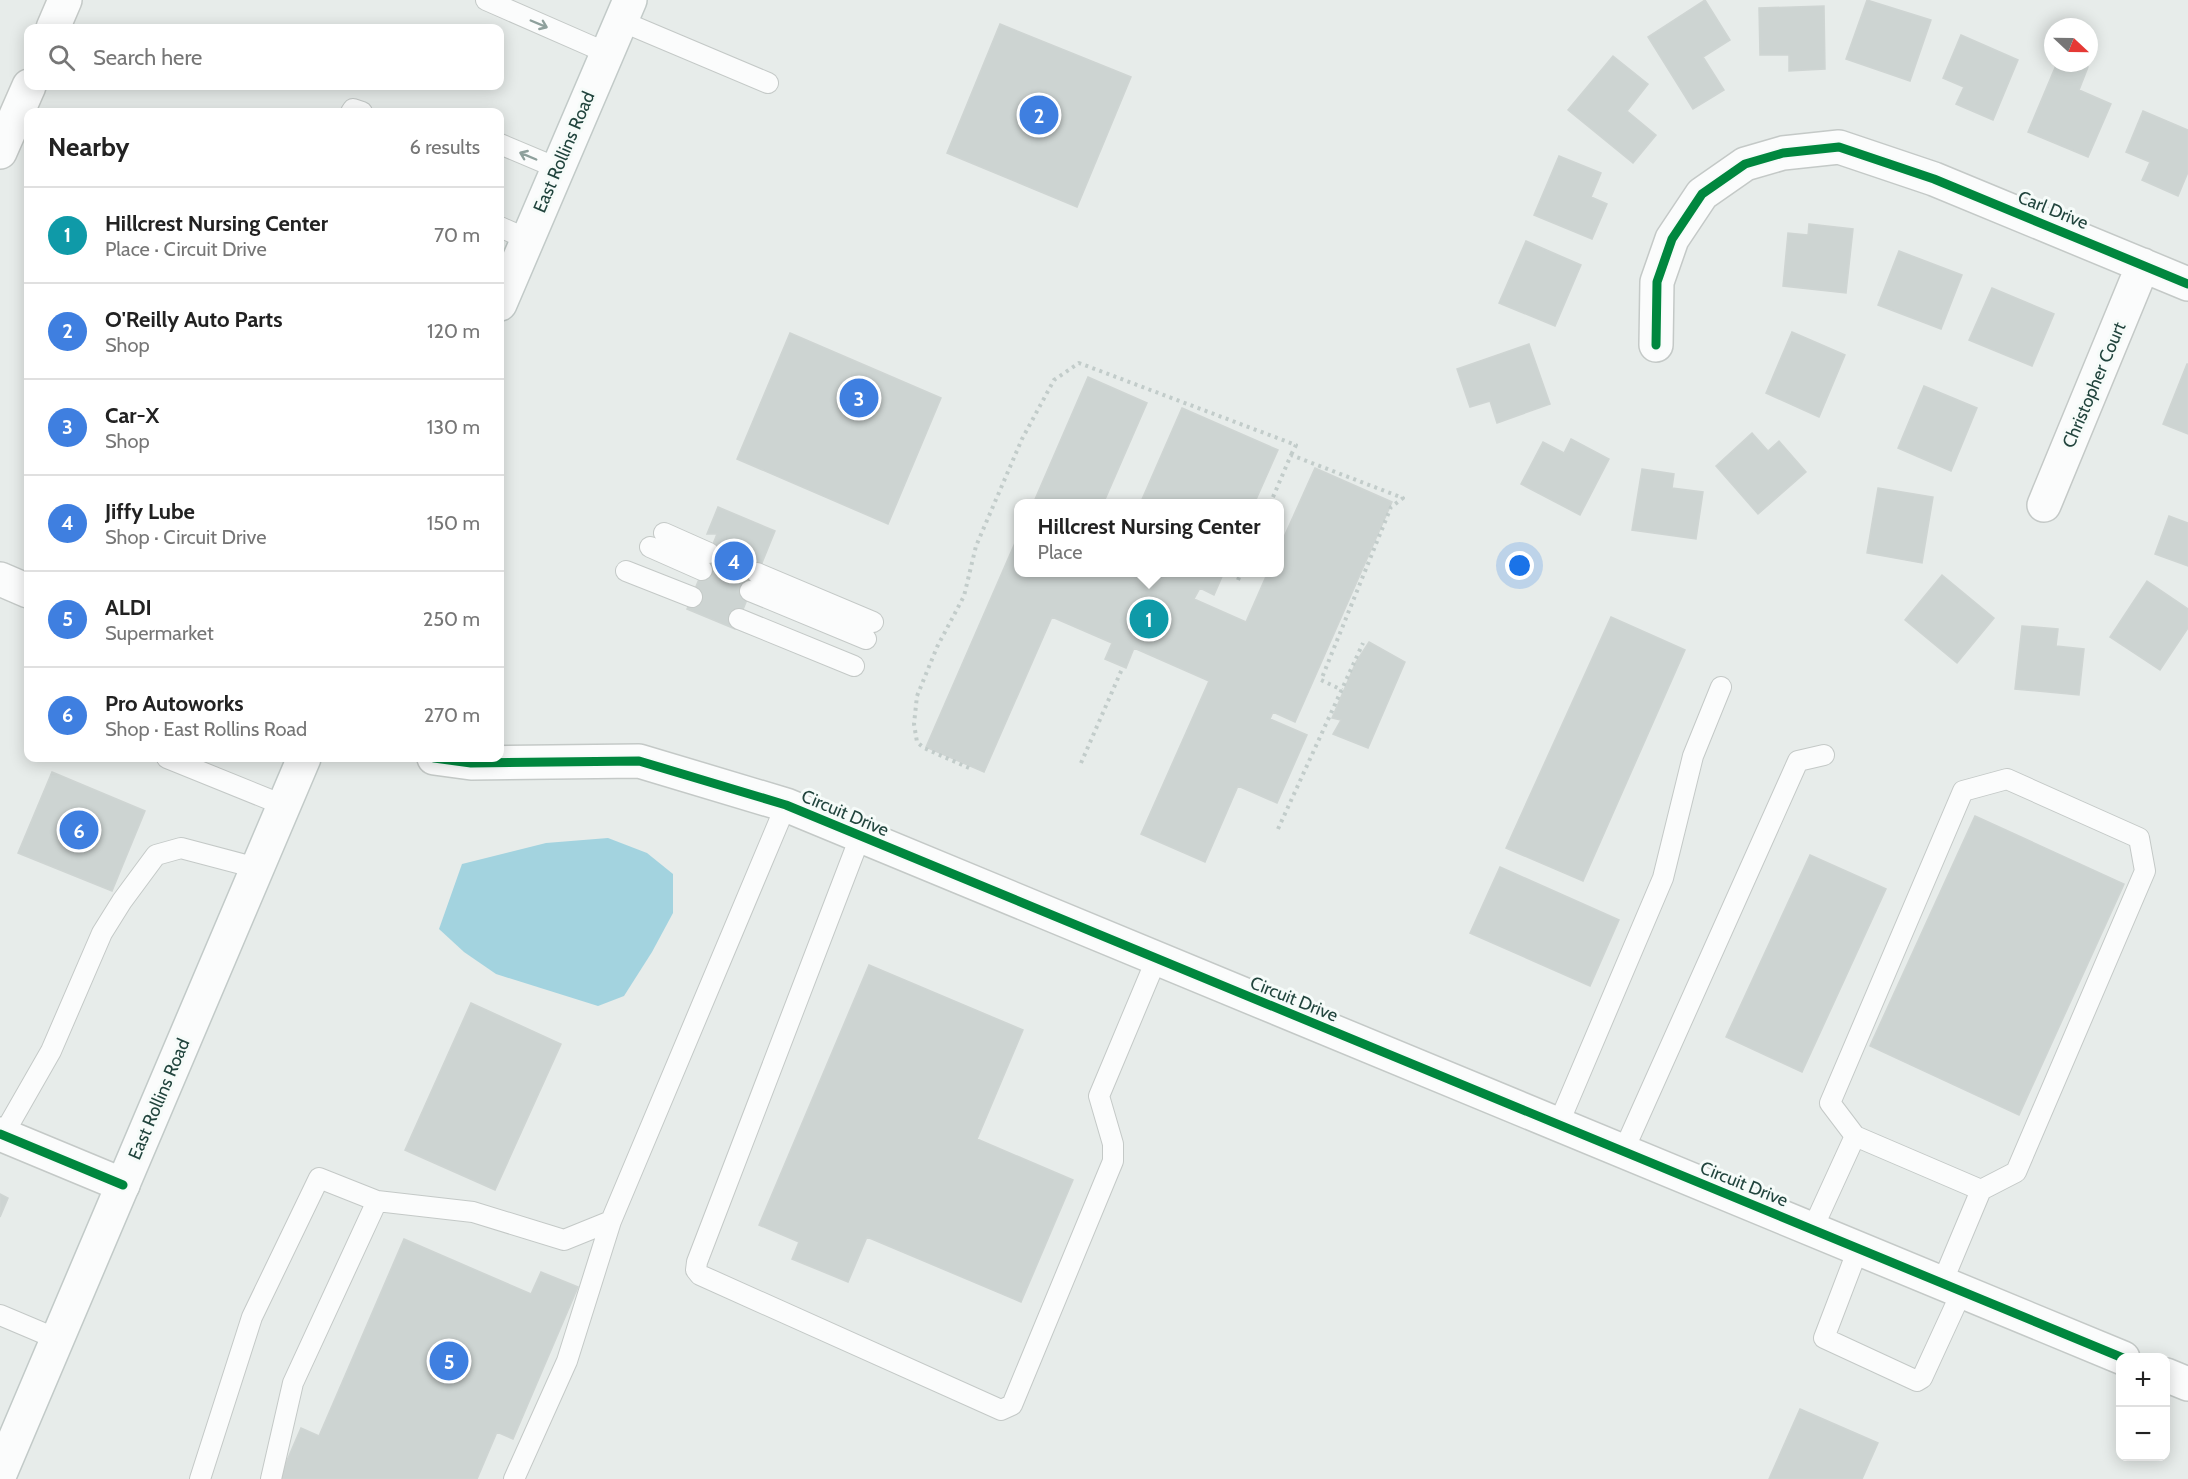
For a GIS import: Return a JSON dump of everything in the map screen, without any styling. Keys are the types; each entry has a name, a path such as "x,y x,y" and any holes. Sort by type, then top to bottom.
{"street":[{"path":"55,24 65,0"},
{"name":"East Rollins Road","path":"504,282 513,233 557,168 625,10"},
{"path":"0,152 26,90"},
{"name":"Carl Drive","path":"1656,345 1657,282 1672,239 1702,194 1745,164 1783,153 1839,147 1904,169 2188,284"},
{"name":"Christopher Court","path":"2044,505 2143,265"},
{"path":"0,579 24,589"},
{"name":"Circuit Drive","path":"464,762 639,761 786,806 2116,1355"},
{"name":"East Rollins Road","path":"0,1474 302,762"},
{"path":"1,1135 123,1185"},
{"path":"2170,1377 2188,1384"}],"lane":[{"path":"486,0 607,53"},
{"path":"625,10 768,83"},
{"path":"504,146 557,168"},
{"path":"657,540 706,561"},
{"path":"626,571 692,597"},
{"path":"754,582 870,631"},
{"path":"739,619 854,666"},
{"path":"1558,1125 1663,878 1693,756 1721,687"},
{"path":"1623,1152 1798,762 1824,755"},
{"path":"177,762 283,805"},
{"path":"1858,1249 1824,1338 1917,1381 1922,1378 1982,1190 2016,1172 2145,872 2139,838 2007,779 1963,791 1830,1103 1855,1136 1982,1190"},
{"path":"514,1479 567,1361 611,1221 786,806"},
{"path":"860,837 697,1262 696,1270 700,1275 1001,1410 1008,1409 1012,1405 1113,1161 1113,1144 1100,1096 1156,960"},
{"path":"1,1135 51,1052 102,933 156,855 181,849 257,868"},
{"path":"1812,1230 1855,1136"},
{"path":"200,1479 252,1317 319,1178 377,1202 473,1212 564,1240 611,1221"},
{"path":"271,1479 292,1383 377,1202"},
{"path":"0,1315 57,1339"}],"path":[{"path":"969,768 924,748 917,742 914,724 917,696 937,647 964,596 976,546 1017,450 1054,380 1079,363 1296,445 1272,499"},
{"path":"1291,455 1403,498 1391,507 1321,680 1342,690"},
{"path":"1278,829 1363,642"},
{"path":"1081,763 1122,669"}],"water":[{"path":"608,838 647,853 673,874 673,913 624,996 598,1006 496,974 464,952 439,929 462,864 546,843"}],"building":[{"path":"1705,0 1730,40 1703,57 1724,90 1693,109 1648,37"},
{"path":"1867,0 1931,20 1910,81 1846,59"},
{"path":"1824,6 1825,69 1789,71 1789,55 1760,55 1759,8"},
{"path":"1000,24 1131,77 1077,207 947,153"},
{"path":"1961,35 2018,60 1993,120 1956,104 1964,87 1943,78"},
{"path":"1613,56 1648,84 1627,111 1656,135 1633,163 1568,110"},
{"path":"2053,72 2086,72 2079,90 2111,104 2088,157 2028,132"},
{"path":"2143,111 2188,130 2188,172 2178,196 2142,180 2150,162 2126,152"},
{"path":"1559,156 1601,173 1591,197 1607,204 1592,239 1534,215"},
{"path":"1809,224 1853,229 1846,293 1783,286 1788,233 1808,235"},
{"path":"1526,241 1581,265 1555,326 1499,303"},
{"path":"1899,251 1962,275 1941,329 1878,305"},
{"path":"1992,288 2054,314 2032,366 1969,340"},
{"path":"1792,332 1845,355 1819,417 1766,393"},
{"path":"790,333 941,398 888,524 737,459"},
{"path":"1529,344 1550,404 1497,423 1490,401 1470,407 1457,369"},
{"path":"2188,364 2188,434 2163,424"},
{"path":"1088,377 1147,403 1105,499 1035,499"},
{"path":"1924,386 1977,408 1951,471 1898,448"},
{"path":"1182,408 1278,450 1256,499 1142,499"},
{"path":"1752,433 1768,451 1779,441 1806,472 1758,514 1716,466"},
{"path":"1571,439 1609,459 1580,515 1521,484 1543,442 1564,453"},
{"path":"1315,468 1392,502 1295,722 1273,712 1270,719 1307,735 1277,803 1238,786 1205,862 1141,834 1209,681 1134,648 1126,668 1105,659 1112,643 1052,617 984,772 926,747 1014,545 1014,577 1222,577 1214,595 1200,588 1194,599 1246,622 1266,577 1284,577 1284,537"},
{"path":"1642,469 1674,474 1672,488 1703,492 1696,539 1632,530"},
{"path":"1878,488 1933,497 1922,563 1867,553"},
{"path":"718,507 775,531 735,629 687,609 717,534 707,534"},
{"path":"2169,516 2188,523 2188,566 2155,554"},
{"path":"1942,575 1994,618 1957,663 1905,620"},
{"path":"2147,581 2188,609 2188,628 2160,670 2110,637"},
{"path":"1611,617 1685,650 1583,881 1506,848"},
{"path":"2022,626 2058,629 2056,646 2084,649 2079,695 2015,689"},
{"path":"1369,642 1405,662 1368,748 1333,734 1341,720 1332,718 1356,662"},
{"path":"52,772 145,811 112,891 18,853"},
{"path":"1975,816 2124,884 2019,1115 1870,1046"},
{"path":"1810,855 1886,889 1802,1072 1726,1037"},
{"path":"1500,867 1619,920 1590,986 1470,933"},
{"path":"869,965 1023,1030 977,1139 1073,1180 1021,1302 867,1237 848,1282 792,1259 799,1242 759,1225"},
{"path":"471,1003 561,1044 495,1190 405,1150"},
{"path":"0,1194 8,1198 0,1217"},
{"path":"404,1239 531,1294 541,1272 578,1287 513,1439 497,1432 477,1479 279,1479 301,1428 319,1436"},
{"path":"1800,1409 1878,1443 1862,1479 1769,1479"}],"cycle path":[{"path":"1656,345 1657,282 1672,239 1702,194 1745,164 1783,153 1839,147 1934,179 2188,284"},
{"path":"464,762 639,761 786,805 2116,1355"},
{"path":"0,1134 123,1185"}],"place":[{"name":"O'Reilly Auto Parts","path":"1039,115"},
{"name":"Car-X","path":"859,398"},
{"name":"Jiffy Lube","path":"734,561"},
{"name":"Hillcrest Nursing Center","path":"1149,619"},
{"name":"Pro Autoworks","path":"79,830"},
{"name":"ALDI","path":"449,1361"}]}
